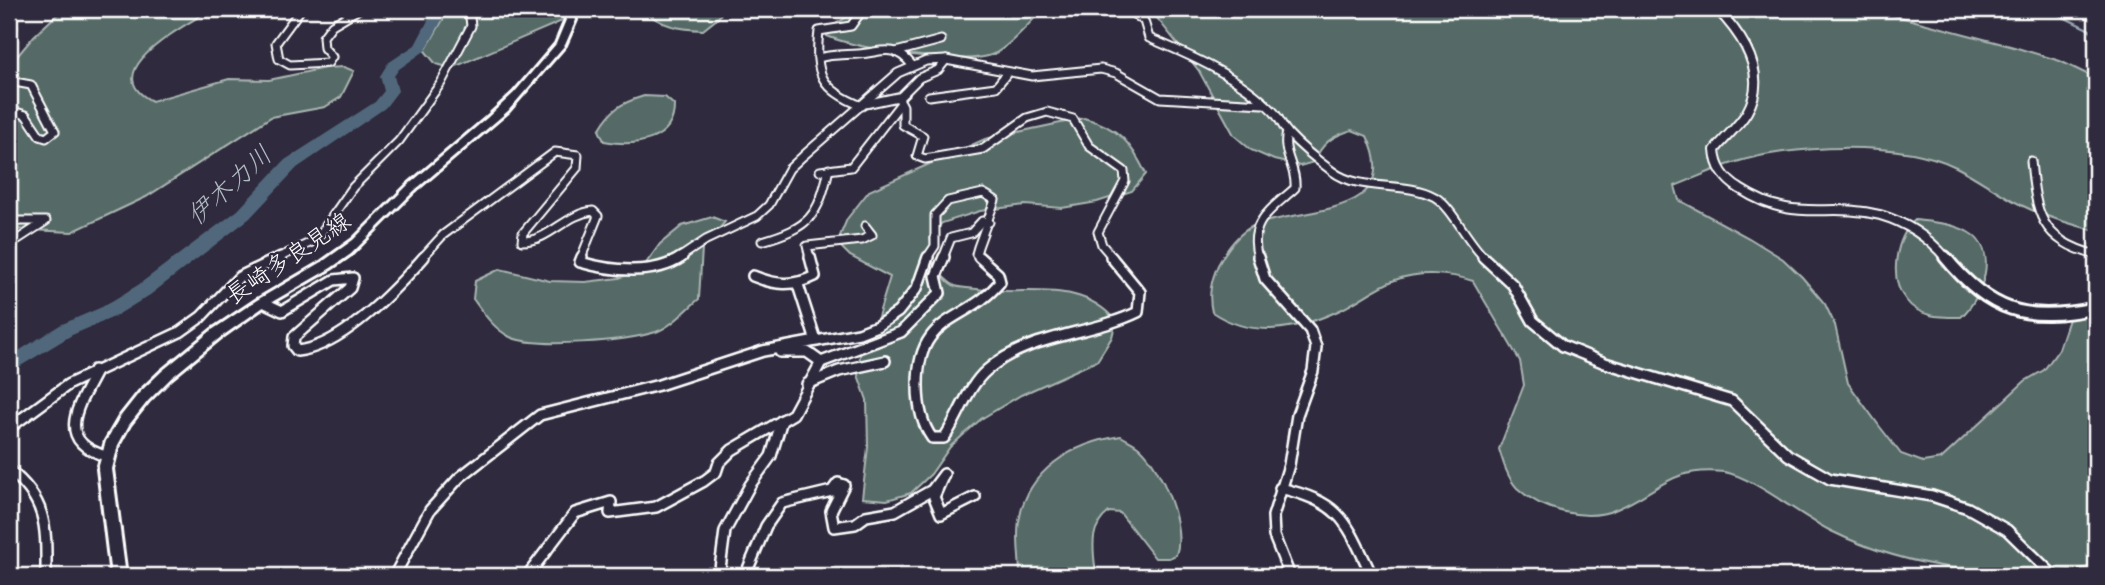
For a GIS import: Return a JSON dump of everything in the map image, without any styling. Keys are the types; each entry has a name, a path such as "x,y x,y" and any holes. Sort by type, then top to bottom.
{"main road":[{"name":"長崎多良見線","path":"118,576 106,496 106,456 123,422 147,395 205,343 264,302 345,253 418,182 502,113 564,39 571,20 567,9"}],"street":[{"path":"301,9 276,43 279,59 289,65 328,63 332,57 324,48 323,37 332,25 359,9"},
{"path":"9,428 39,404 94,370 142,352 180,332 201,317 239,277 316,240 353,187 399,141 441,83 471,26 469,9"},
{"path":"863,9 851,26 819,31 818,70 835,96 863,105 892,96 900,101"},
{"path":"1127,9 1144,22 1149,38 1197,58 1263,104 1281,119 1287,132 1284,156 1294,172 1294,188 1258,224 1254,245 1265,279 1310,330 1316,347 1313,371 1297,415 1289,466 1273,516 1274,536 1290,576"},
{"path":"1185,9 1201,12 1216,9"},
{"path":"1717,9 1748,48 1756,77 1752,104 1715,150 1718,166 1730,182 1749,197 1780,209 1806,214 1866,214 1906,224 1941,248 1970,288 2014,312 2048,317 2096,308"},
{"path":"9,26 13,28 9,36"},
{"path":"896,52 941,40"},
{"path":"819,58 832,52 871,54 881,48 904,55 912,65"},
{"path":"264,302 282,311 293,308 336,279 353,278 350,288 295,337 293,346 296,351 308,350 351,326 390,295 443,235 539,162 555,152 564,151 578,155 577,168 523,233 522,241 540,238 574,215 593,211 598,216 580,262 598,267 654,269 671,264 706,240 757,216 775,196 789,170 898,73 912,65 946,61 1032,76 1101,69 1116,74 1160,99 1263,104"},
{"path":"762,241 807,225 817,211 825,170 851,167 919,78 938,70 946,61"},
{"path":"929,96 996,87 1008,72"},
{"path":"9,81 31,85 55,131 46,138 40,136 26,116 9,110"},
{"path":"394,576 430,510 459,478 540,415 659,385 763,351 877,326 904,306 917,288 924,264 935,246 935,215 939,208 968,195 990,195 995,200 989,222 978,239 976,254 998,274 1000,282 985,297 939,326 919,355 919,405 924,428 932,438 944,438 956,423 981,377 1009,353 1122,321 1138,312 1140,292 1102,245 1098,232 1125,181 1124,171 1089,146 1073,119 1052,112 1030,114 985,148 925,159 917,156 923,136 903,125 900,101"},
{"path":"1287,132 1298,138 1334,173 1350,180 1418,190 1436,198 1448,208 1476,250 1513,285 1533,321 1563,346 1605,363 1732,401 1776,445 1830,480 1932,496 1968,508 2007,530 2054,576"},
{"path":"2031,161 2035,203 2053,239 2063,246 2096,255"},
{"path":"9,221 46,221 9,245"},
{"path":"527,576 575,513 611,502 610,513 656,507 704,481 716,472 719,463 732,450 793,414 821,362 901,332 940,293 936,276 951,238 971,233 982,221 989,222"},
{"path":"753,276 777,286 798,285 815,276 807,246 862,240 872,236 865,226"},
{"path":"798,285 816,341"},
{"path":"763,351 807,352 821,362"},
{"path":"807,384 839,371 885,361"},
{"path":"94,370 96,372 75,414 75,435 84,448 106,456"},
{"path":"719,576 725,531 750,485 771,456 782,420"},
{"path":"9,470 28,482 38,498 45,528 46,576"},
{"path":"745,576 766,527 782,503 832,491 838,483 844,485 831,511 834,527 855,524 866,516 895,511 932,490 944,474 934,497 942,514 975,497"},
{"path":"1280,488 1308,494 1336,509 1355,537 1372,576"}],"green space":[{"path":"63,9 211,9 150,50 139,63 133,76 137,89 152,101 229,79 269,80 325,68 344,67 354,71 341,97 325,107 271,117 146,197 72,232 9,229 9,66 34,36"},
{"path":"449,9 590,9 452,68 436,64 425,51"},
{"path":"642,9 724,9 718,18 703,30 670,26"},
{"path":"859,9 1044,9 996,53 982,57 938,58 886,51 827,36 828,29"},
{"path":"1146,9 1870,9 2060,61 2095,78 2096,231 2030,209 1956,167 1906,152 1844,148 1782,152 1723,166 1675,186 1679,200 1783,259 1802,277 1825,304 1835,325 1848,383 1901,454 1923,462 1941,459 2025,381 2044,370 2059,349 2069,319 2096,296 2096,566 2063,571 1995,572 1961,569 1894,555 1831,531 1749,481 1724,472 1706,471 1678,476 1632,502 1605,513 1592,515 1564,512 1538,503 1514,484 1499,449 1524,385 1520,361 1473,281 1464,278 1434,274 1405,277 1380,287 1322,318 1290,327 1258,329 1243,326 1212,312 1210,294 1216,271 1228,248 1242,233 1272,220 1341,205 1360,196 1372,182 1375,163 1367,136 1352,130 1328,141 1314,162 1300,166 1274,160 1251,150 1234,135 1199,71 1153,13"},
{"path":"644,96 665,97 674,105 668,127 660,134 639,142 604,141 599,130 612,112 629,101"},
{"path":"1084,118 1115,132 1135,153 1146,174 1132,191 1097,202 1062,208 1025,205 980,211 942,223 930,238 934,268 955,286 996,291 1051,292 1086,299 1101,307 1116,321 1112,337 1097,361 1021,395 981,419 950,447 931,474 911,493 887,500 862,498 868,447 867,400 858,375 861,346 877,320 890,277 850,256 837,243 847,219 869,191 985,139"},
{"path":"712,217 725,222 702,248 699,299 673,322 656,332 582,342 523,341 510,337 499,329 473,299 475,281 500,269 550,281 585,282 619,278 641,270 660,244 682,226"},
{"path":"1915,220 1942,223 1962,229 1978,240 1984,250 1986,262 1981,287 1969,309 1961,317 1924,313 1911,306 1900,291 1896,270 1899,247 1908,227"},
{"path":"1121,436 1140,448 1164,483 1178,529 1176,555 1155,558 1120,513 1109,512 1097,526 1095,533 1093,550 1096,576 1020,576 1019,521 1032,487 1055,462 1070,453 1086,445"}],"waterway":[{"name":"伊木力川","path":"9,366 66,330 108,312 144,290 244,214 291,164 380,105 391,91 387,76 393,66 421,47 441,9"},
{"path":"1969,9 2009,15 2051,11 2096,33"}]}
